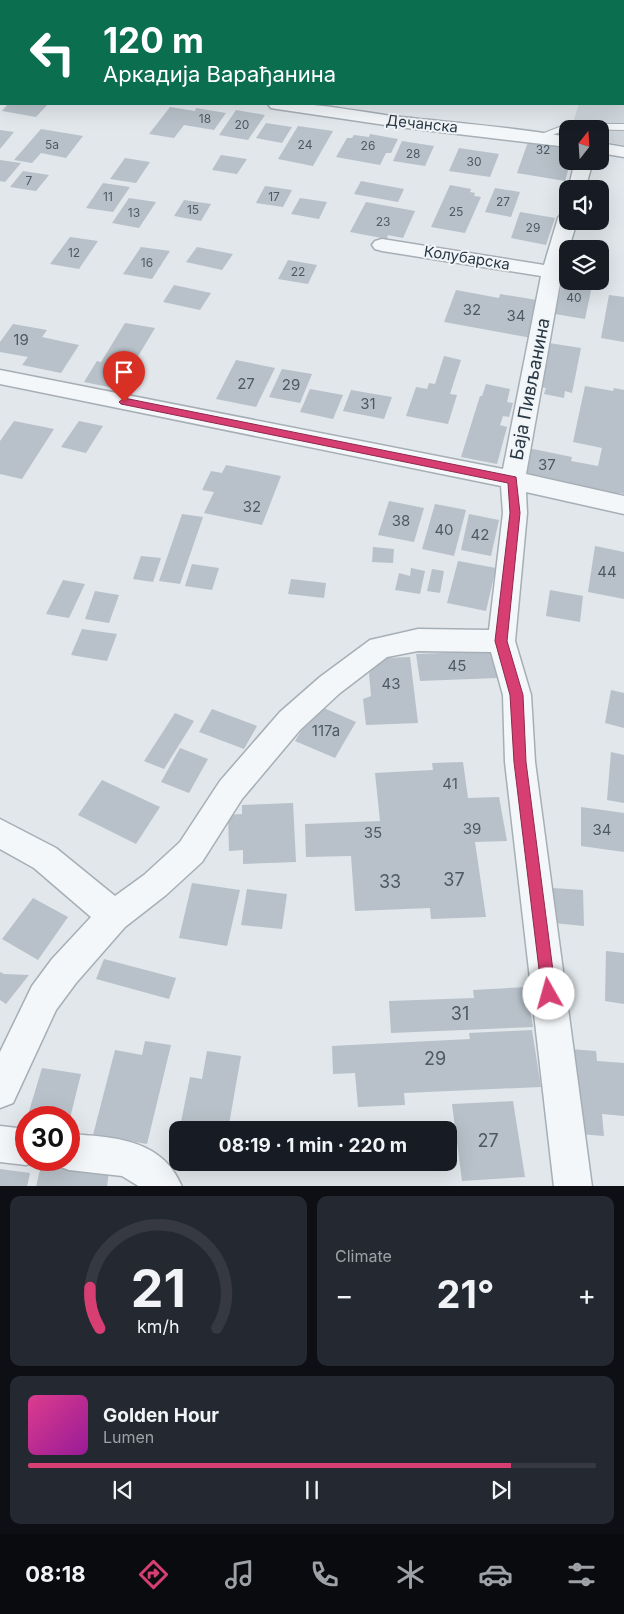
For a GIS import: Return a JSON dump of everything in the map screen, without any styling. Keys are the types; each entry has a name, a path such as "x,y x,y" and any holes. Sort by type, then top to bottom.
{"street":[{"name":"Дечанска","path":"284,105 399,122 539,136 559,140"},
{"path":"609,150 624,152"},
{"name":"Баја Пивљанина","path":"564,230 552,272 513,480 515,513 501,641 516,695 520,762 573,1186"},
{"name":"Колубарска","path":"382,245 552,272"},
{"path":"0,377 513,480 624,505"},
{"path":"0,1090 44,998 64,971 114,916 155,885 191,852 231,790 290,721 367,655 380,648 418,640 501,641"},
{"path":"0,832 45,858 114,916"},
{"path":"0,1144 15,1146"},
{"path":"80,1153 122,1157 138,1163 150,1170 164,1186"}],"lane":[{"path":"539,136 567,127 624,127"}],"shaded area":[{"path":"579,105 624,105 624,145 609,142 609,120 574,120"}],"building":[{"path":"7,105 47,105 36,117 2,111"},
{"path":"170,107 195,111 196,108 226,113 214,130 184,125 174,138 149,134"},
{"path":"236,110 265,115 248,140 219,135"},
{"path":"266,123 292,127 282,143 256,138"},
{"path":"298,126 333,131 313,166 278,159"},
{"path":"41,129 83,136 66,158 41,153 32,163 14,160"},
{"path":"0,130 14,132 0,149"},
{"path":"370,134 398,139 391,153 386,153 380,165 336,157 347,138 352,138 354,135 369,137"},
{"path":"529,139 559,143 559,170 568,170 565,180 517,173"},
{"path":"402,141 434,146 425,166 393,161"},
{"path":"459,148 499,154 490,177 449,171"},
{"path":"221,155 247,159 237,174 212,170"},
{"path":"125,158 150,162 136,183 110,179"},
{"path":"0,160 21,163 5,182 0,181"},
{"path":"23,171 49,175 36,191 10,187"},
{"path":"361,181 404,189 398,202 354,194"},
{"path":"103,183 130,187 113,212 86,208"},
{"path":"450,185 471,189 470,192 475,193 474,196 481,197 465,233 431,227"},
{"path":"265,186 292,190 283,207 256,203"},
{"path":"495,188 520,192 511,217 485,212"},
{"path":"129,198 156,202 139,228 112,223"},
{"path":"300,198 327,202 319,219 291,214"},
{"path":"184,200 211,204 201,221 174,216"},
{"path":"366,202 415,211 403,238 388,235 387,239 350,232"},
{"path":"520,212 555,218 546,245 511,238"},
{"path":"70,237 98,241 79,269 50,264"},
{"path":"141,247 170,251 152,279 123,274"},
{"path":"197,247 233,254 222,270 186,262"},
{"path":"288,260 317,265 308,284 278,279"},
{"path":"174,285 211,293 200,310 163,302"},
{"path":"456,290 499,298 500,294 543,301 532,338 444,322"},
{"path":"561,290 591,290 585,319 555,314"},
{"path":"609,295 624,297 624,342 601,338"},
{"path":"125,323 155,328 131,368 135,369 123,390 84,382 97,361 101,362"},
{"path":"13,324 47,330 42,337 79,345 61,373 22,365 28,357 0,352 0,342"},
{"path":"549,343 581,348 572,393 565,391 564,398 544,394 546,388 539,387"},
{"path":"444,356 461,360 450,394 457,395 448,424 406,416 416,387 427,389 429,383 435,384"},
{"path":"236,360 275,368 256,407 216,399"},
{"path":"282,369 312,374 300,403 269,397"},
{"path":"486,384 510,389 507,402 513,403 509,417 503,416 500,425 507,427 497,464 461,457 480,396 482,396"},
{"path":"585,386 613,391 614,388 624,390 624,494 619,493 619,495 566,487 567,482 522,472 528,448 572,457 571,461 598,466 602,448 573,442"},
{"path":"310,389 343,395 333,419 300,412"},
{"path":"351,390 392,397 384,419 343,411"},
{"path":"14,421 54,429 22,479 0,474 0,441"},
{"path":"79,421 103,426 86,453 61,447"},
{"path":"226,465 281,476 262,525 204,513 214,492 202,490 211,471 222,473"},
{"path":"389,501 424,508 414,542 378,535"},
{"path":"435,504 466,510 454,556 422,549"},
{"path":"182,514 203,517 180,584 159,581"},
{"path":"469,514 499,520 491,556 461,550"},
{"path":"595,546 624,552 624,599 588,592"},
{"path":"373,547 394,549 393,563 372,562"},
{"path":"141,556 161,558 153,582 133,579"},
{"path":"458,561 496,568 486,611 447,603"},
{"path":"192,564 219,568 212,590 185,586"},
{"path":"411,568 425,571 420,594 395,590 399,573 410,576"},
{"path":"432,569 444,571 440,593 427,591"},
{"path":"291,579 326,583 324,598 288,594"},
{"path":"63,580 85,584 69,618 46,614"},
{"path":"550,590 583,596 580,622 546,616"},
{"path":"95,591 119,595 109,623 85,619"},
{"path":"82,629 117,634 107,661 71,655"},
{"path":"492,651 497,678 420,681 416,654"},
{"path":"410,657 418,723 366,725 363,699 371,696 369,673 385,658"},
{"path":"611,690 624,693 624,728 605,723"},
{"path":"317,705 356,722 335,758 295,741"},
{"path":"212,709 257,726 244,749 199,732"},
{"path":"175,713 194,721 164,769 144,761"},
{"path":"180,748 208,759 189,793 161,782"},
{"path":"611,752 624,755 624,803 607,800"},
{"path":"463,762 468,798 499,797 507,841 475,842 486,917 431,919 430,908 355,911 351,856 306,857 305,824 380,821 375,773 433,770 432,763"},
{"path":"102,780 160,807 136,844 78,815"},
{"path":"293,803 296,862 243,864 243,850 229,851 228,815 242,814 242,805"},
{"path":"581,807 624,813 624,852 581,846"},
{"path":"192,883 240,890 227,946 179,938"},
{"path":"552,888 583,890 584,926 553,923"},
{"path":"247,889 287,894 282,929 241,925"},
{"path":"33,898 68,917 38,960 2,939"},
{"path":"606,951 624,953 624,1004 605,1001"},
{"path":"104,959 176,978 169,999 96,979"},
{"path":"0,972 4,974 29,975 6,1004 0,1000"},
{"path":"526,987 533,1027 391,1033 389,1001 474,998 473,990"},
{"path":"532,1030 541,1087 404,1093 405,1105 358,1107 355,1073 333,1074 332,1046 470,1039 469,1033"},
{"path":"145,1041 171,1045 147,1144 93,1135 115,1050 142,1055"},
{"path":"570,1049 596,1051 597,1061 624,1063 624,1116 602,1114 604,1136 578,1134"},
{"path":"207,1051 241,1056 230,1121 181,1121 190,1077 202,1079"},
{"path":"42,1068 81,1074 73,1106 31,1106"},
{"path":"513,1101 525,1177 462,1181 457,1142 457,1121 454,1121 452,1104"},
{"path":"80,1168 109,1171 107,1186 36,1186 40,1171 80,1171"},
{"path":"0,1169 30,1173 27,1186 0,1186"}],"route":[{"path":"124,402 513,480 515,513 501,641 516,695 520,762 549,994"}]}
